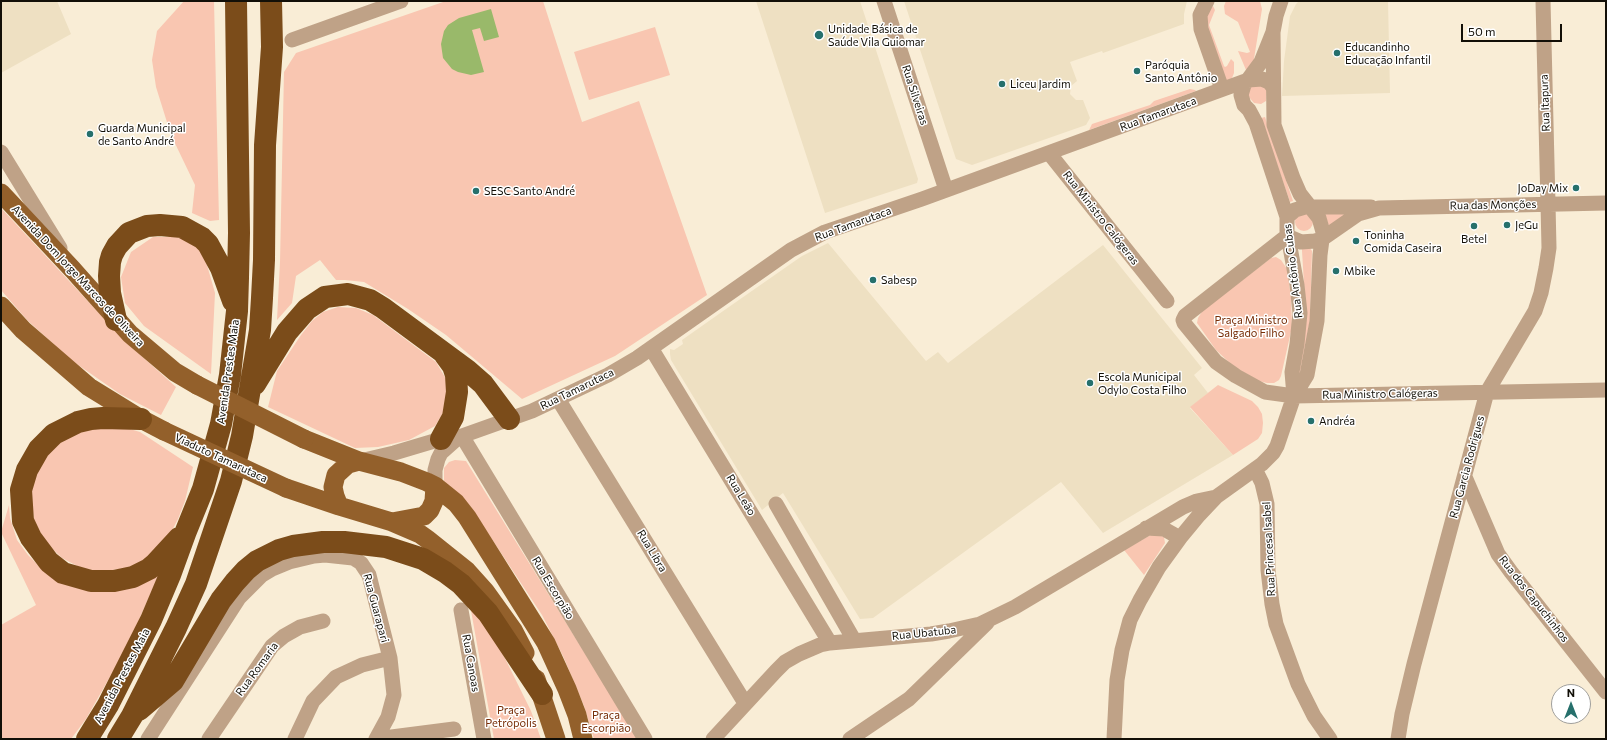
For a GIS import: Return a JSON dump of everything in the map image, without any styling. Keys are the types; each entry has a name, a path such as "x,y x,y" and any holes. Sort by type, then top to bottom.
{"highway":[{"name":"Avenida Prestes Maia","path":"87,739 108,705 151,620 203,489 221,424 230,375 237,311 239,233 236,1"},
{"path":"118,739 132,716 196,584 231,481 242,436 251,392 260,330 264,268 265,145 272,47 271,1"},
{"path":"116,320 108,276 110,262 116,246 130,233 147,226 160,225 182,227 197,234 208,244 221,268 237,311"},
{"path":"251,392 287,332 299,317 316,302 334,295 348,294 370,300 467,370 483,384 509,419"},
{"path":"444,354 453,366 456,375 457,392 453,417 454,437"},
{"path":"154,426 103,418 78,422 54,434 38,449 27,470 22,490 23,521 38,549 55,567 63,573 102,582 124,580 149,569 186,531"},
{"path":"132,716 173,681 221,600 246,570 256,561 279,550 310,543 344,542 386,547 423,558 445,572 461,584 488,613 542,694"}],"main road":[{"name":"Avenida Dom Jorge Marcos de Oliveira","path":"1,193 73,270 116,320 175,372 197,385 304,439 359,461"},
{"path":"1,306 22,330 94,390 154,426"},
{"name":"Viaduto Tamarutaca","path":"154,426 286,488 339,506"},
{"path":"556,739 532,667 512,630 485,591 466,571 420,534 392,522 339,506 334,496 333,487 336,475 348,464 359,461 407,474 435,486 456,503 465,513 546,643 567,689 577,715 583,739"},
{"path":"392,522 424,516 430,510 434,501 435,486"}],"street":[{"path":"292,40 401,1"},
{"name":"Rua Silveiras","path":"884,1 946,190"},
{"path":"1207,1 1200,15 1201,29 1216,92"},
{"path":"1282,1 1276,16 1273,32 1274,125 1300,194 1316,212 1322,225 1322,238 1308,242 1301,242 1287,236"},
{"name":"Rua Itapura","path":"1543,1 1548,204"},
{"path":"1273,32 1260,65 1248,80 1242,90 1241,95 1246,107 1259,113 1266,111 1273,104"},
{"path":"1248,80 1262,79 1269,82 1273,87"},
{"name":"Rua Tamarutaca","path":"359,461 454,437 509,419 558,398 625,366 802,243 825,232 1049,153 1248,80"},
{"name":"Rua Tamarutaca","path":"1216,92 1246,107"},
{"name":"Rua Antônio Cubas","path":"1246,107 1256,123 1287,217 1287,236 1297,285 1300,313 1292,372 1294,396"},
{"path":"1,152 73,270"},
{"name":"Rua Ministro Calógeras","path":"1049,153 1166,301"},
{"name":"Rua das Monções","path":"1311,207 1368,206 1379,208 1606,203"},
{"name":"Rua Garcia Rodrigues","path":"1398,739 1412,671 1487,392 1529,323 1541,293 1548,248 1548,204"},
{"path":"1287,217 1295,210 1311,207"},
{"name":"Rua das Monções","path":"1322,238 1358,214 1379,208"},
{"name":"Rua Ministro Calógeras","path":"1287,236 1185,316 1183,320 1210,355 1236,376 1265,392 1294,396 1606,390"},
{"name":"Rua Antônio Cubas","path":"1114,739 1117,680 1122,650 1130,620 1147,585 1180,538 1216,498 1268,459 1277,446 1294,396 1307,375 1317,321 1322,238"},
{"name":"Rua Leão","path":"651,348 830,643"},
{"name":"Rua Libra","path":"558,398 745,703"},
{"name":"Rua Tamarutaca","path":"435,486 434,470 438,459 454,437"},
{"name":"Rua Escorpião","path":"454,437 645,739"},
{"name":"Rua Princesa Isabel","path":"1255,469 1262,483 1267,504 1268,570 1276,624 1298,684 1314,716 1330,739"},
{"name":"Rua dos Capuchinhos","path":"1465,477 1498,554 1606,692"},
{"name":"Rua Ubatuba","path":"713,739 745,703 785,662 805,651 830,643 966,628 1015,607 1183,507 1216,498"},
{"path":"776,504 854,640"},
{"path":"1146,528 1164,529 1180,538"},
{"name":"Rua Guarapari","path":"148,739 240,598 262,576 280,565 314,556 326,555 347,556 353,558 361,563 369,576 390,658 394,695 388,717 376,739"},
{"name":"Rua Canoas","path":"461,610 484,739"},
{"path":"850,739 909,699 990,619"},
{"name":"Rua Romaria","path":"209,739 272,646 284,636 300,627 323,621"},
{"path":"295,739 313,701 336,677 362,665 390,658"},
{"path":"376,739 454,729"}],"shaded area":[{"path":"1,1 57,1 71,34 1,73"},
{"path":"756,1 860,1 918,179 917,183 825,213"},
{"name":"Liceu Jardim","path":"904,1 1187,1 1184,14 1184,24 1103,53 1102,51 1070,62 1077,81 1071,86 1070,94 1076,100 1083,100 1090,118 1086,125 972,165 956,159"},
{"name":"Educandinho Educação Infantil","path":"1299,1 1388,1 1390,93 1282,96 1284,61 1290,16"},
{"path":"491,9 499,37 484,41 480,28 472,30 484,72 471,75 452,69 443,58 441,44 444,31 448,25 459,18"},
{"path":"828,243 926,361 938,352 948,363 1103,245 1202,368 1194,375 1208,393 1190,408 1233,455 1103,533 1061,482 873,618 860,619 783,493 762,510 671,360 670,354 670,349 674,350 683,344 682,340 726,309 802,256"}],"green space":[{"path":"184,1 214,1 219,220 210,221 192,213 195,185 171,135 156,87 152,60 157,31"},
{"name":"SESC Santo André","path":"446,1 543,1 582,122 639,101 707,295 615,356 522,399 446,335 408,309 364,282 336,280 320,260 296,276 292,303 277,320 280,262 284,72 296,53"},
{"path":"1226,1 1260,1 1262,9 1253,65 1246,70 1238,51 1247,53 1250,52 1238,22 1225,14 1224,6"},
{"path":"1213,6 1215,10 1209,25 1224,66 1227,66 1231,59 1234,62 1234,73 1232,78 1226,82 1204,17"},
{"path":"655,27 670,75 589,100 574,52"},
{"path":"1256,84 1267,88 1266,101 1261,104 1254,103 1248,96 1250,87"},
{"path":"1190,89 1196,91 1089,130 1092,124 1150,105 1154,101"},
{"path":"1265,117 1293,201 1290,202 1261,118"},
{"path":"1,208 125,341 176,387 161,415 120,394 71,360 27,320 1,290"},
{"path":"1349,212 1329,227 1325,213"},
{"path":"1300,213 1308,213 1313,218 1311,229 1308,231 1300,231 1295,226 1295,218"},
{"path":"153,237 180,237 203,251 215,293 211,374 144,326 125,303 121,277 131,252"},
{"path":"1310,248 1312,251 1310,320 1300,373 1298,373 1305,300 1302,249"},
{"name":"Praça Ministro Salgado Filho","path":"1276,257 1281,260 1287,269 1291,298 1292,327 1281,376 1279,380 1274,383 1267,383 1259,381 1233,366 1216,350 1197,323 1203,310 1271,258"},
{"path":"338,307 356,308 373,315 436,362 449,384 446,408 435,426 409,440 378,447 355,448 268,407 277,371 301,335 312,321 323,312"},
{"path":"1218,385 1252,401 1262,414 1262,433 1258,439 1233,455 1190,407"},
{"path":"116,425 140,432 193,467 185,501 178,519 168,538 152,556 130,567 107,572 83,569 62,558 44,541 34,520 31,495 36,471 49,450 68,434"},
{"name":"Praça Escorpião","path":"455,460 466,461 638,739 594,739 584,706 563,656 542,615 470,506 444,481 444,468 449,462"},
{"path":"9,505 10,518 17,540 28,555 44,571 54,578 164,563 128,645 86,719 71,739 1,739 1,625 36,605 1,532"},
{"path":"1154,533 1164,537 1165,543 1144,575 1124,550"},
{"name":"Praça Petrópolis","path":"470,605 494,636 531,711 541,739 494,739"}],"place":[{"name":"Unidade Básica de Saúde Vila Guiomar","path":"819,35"},
{"name":"Educandinho Educação Infantil","path":"1337,53"},
{"name":"Paróquia Santo Antônio","path":"1137,71"},
{"name":"Liceu Jardim","path":"1002,84"},
{"name":"Guarda Municipal de Santo André","path":"90,134"},
{"name":"JoDay Mix","path":"1576,188"},
{"name":"SESC Santo André","path":"476,191"},
{"name":"JeGu","path":"1507,225"},
{"name":"Betel","path":"1474,226"},
{"name":"Toninha Comida Caseira","path":"1356,241"},
{"name":"Mbike","path":"1336,271"},
{"name":"Sabesp","path":"873,280"},
{"name":"Escola Municipal Odylo Costa Filho","path":"1090,383"},
{"name":"Andréa","path":"1311,421"}]}
